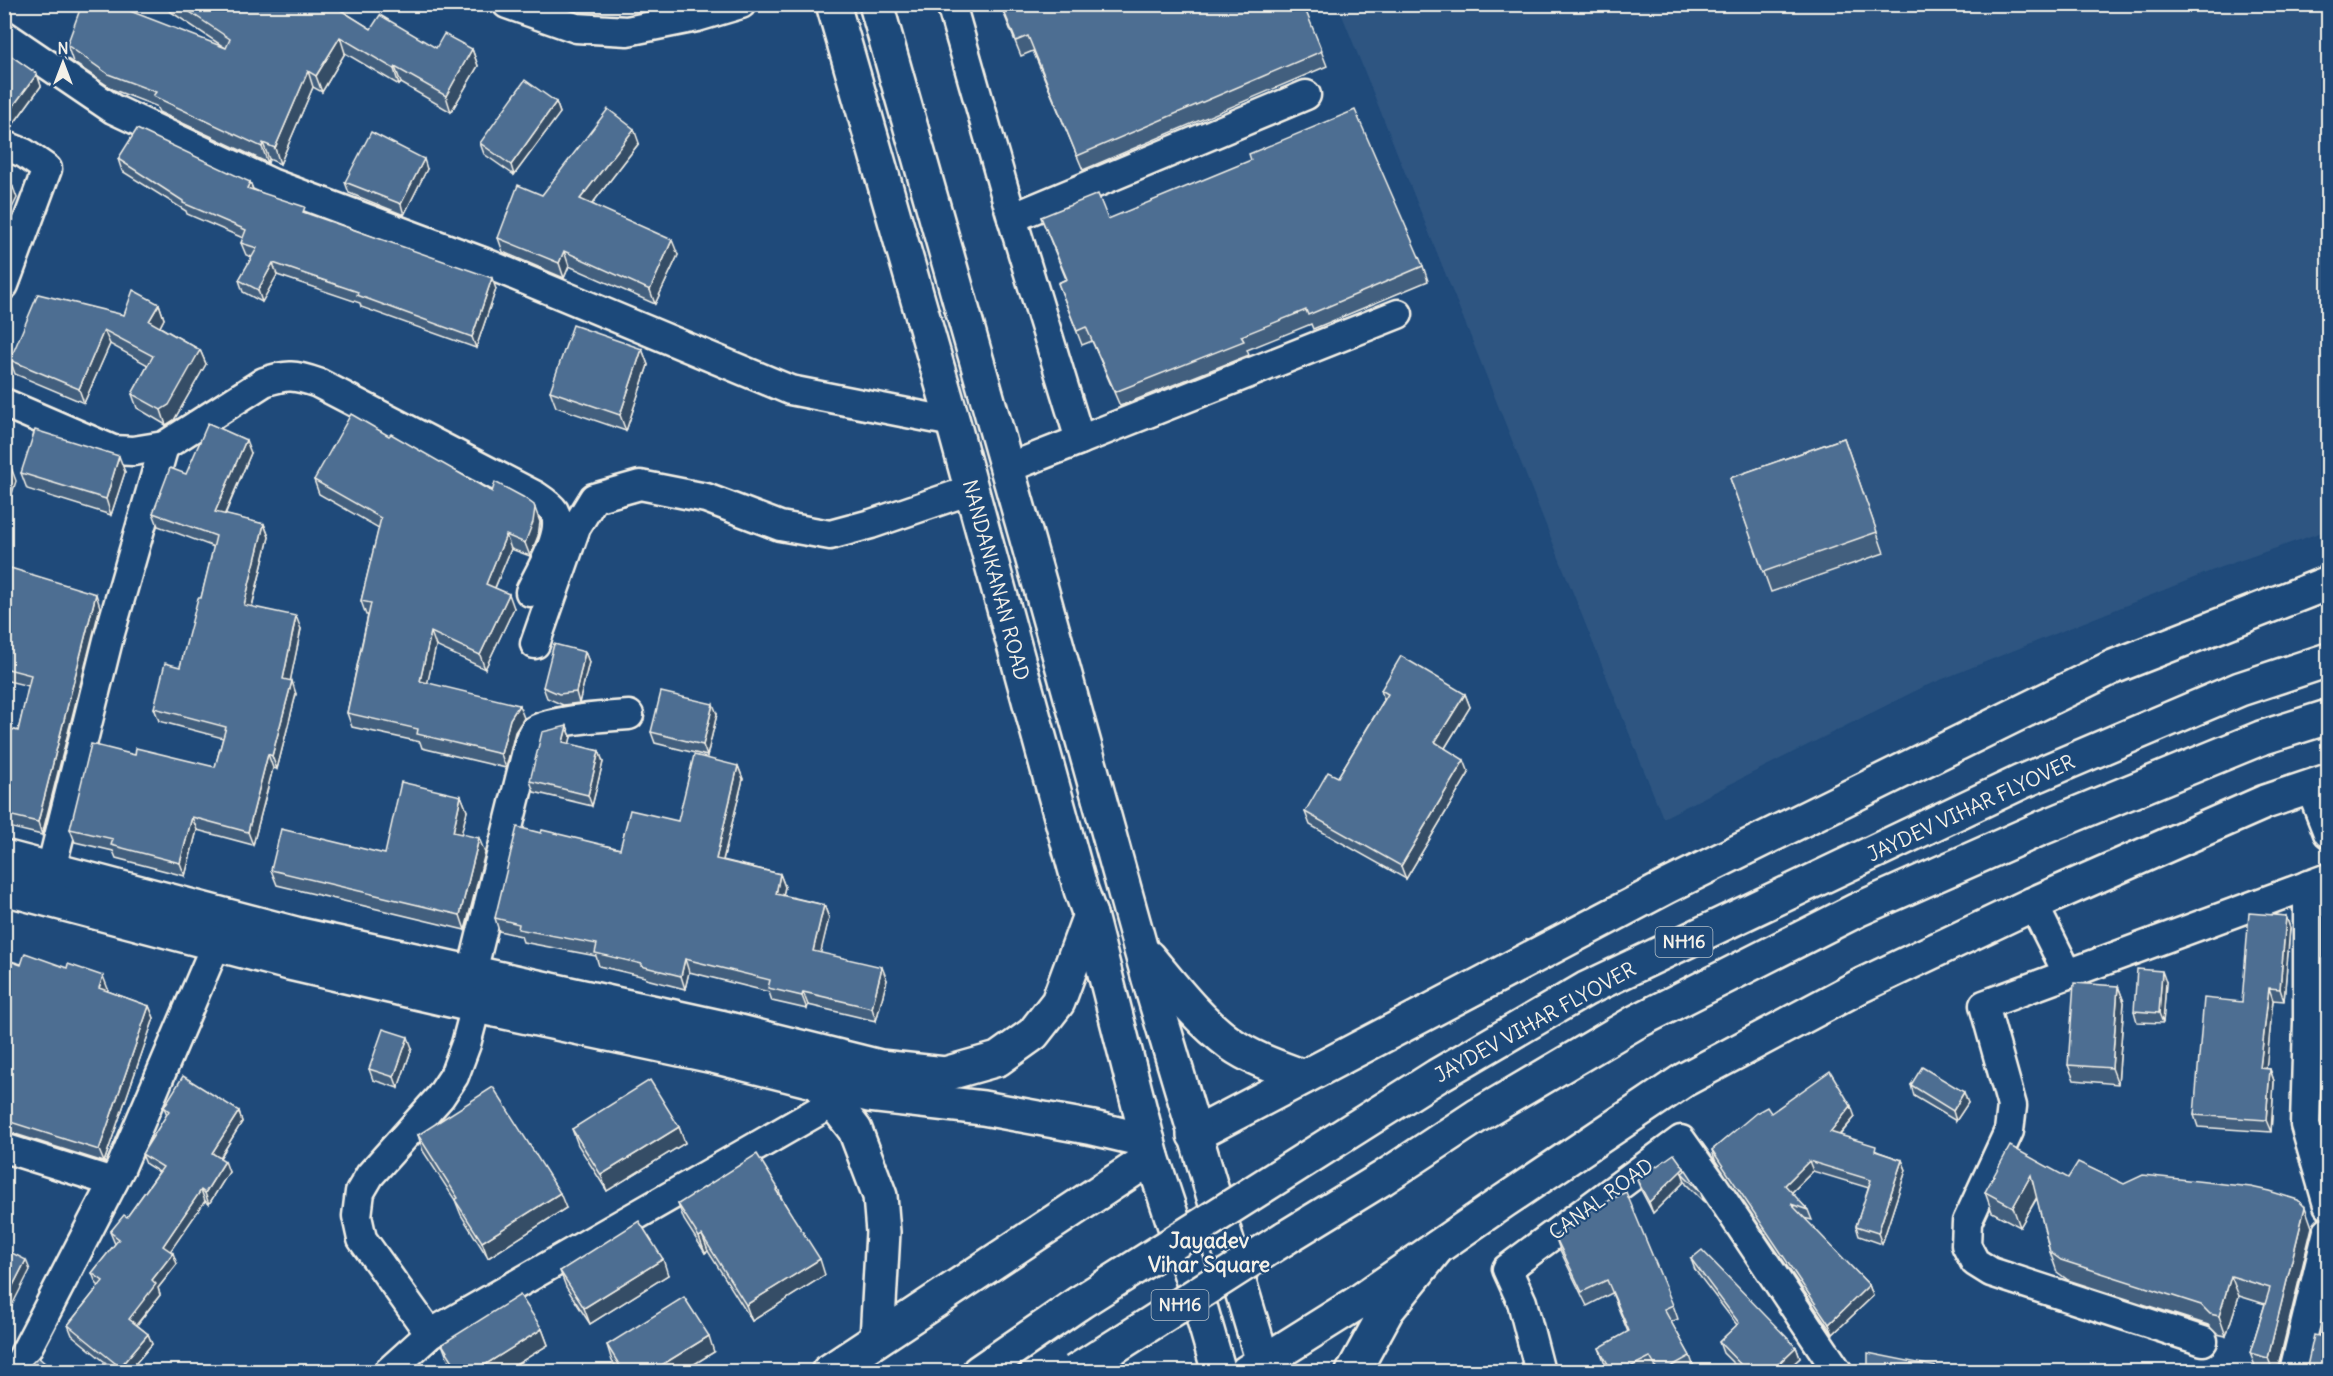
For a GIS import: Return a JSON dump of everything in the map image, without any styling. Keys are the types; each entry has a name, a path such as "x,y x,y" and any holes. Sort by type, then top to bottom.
{"main road":[{"name":"NANDANKANAN ROAD","path":"833,4 953,422 1081,890 1090,915 1150,1149 1191,1275 1218,1371"},
{"name":"NANDANKANAN ROAD","path":"876,4 1008,468 1258,1368"},
{"path":"1194,1135 1677,881 2113,667 2328,583"},
{"name":"JAYDEV VIHAR FLYOVER","path":"979,1371 1079,1303 1386,1108 1586,989 2021,783 2240,689 2328,660"},
{"name":"NH16","path":"1075,1371 1383,1178 1477,1116 1636,1022 1868,905 2042,828 2261,738 2328,717"},
{"path":"1258,1368 1358,1303 1684,1080 1862,985 2033,904 2265,802 2319,784"},
{"path":"4,857 296,934 720,1027 880,1067 945,1074 998,1059 1034,1034 1058,1002 1090,915"},
{"path":"4,888 216,944 476,1006 701,1054 826,1093 869,1095 1040,1117 1150,1149"},
{"path":"1141,949 1189,1006 1232,1045 1272,1065 1304,1077"},
{"path":"826,1093 855,1130 880,1196 883,1232 877,1339"},
{"path":"828,1371 1150,1149"},
{"path":"1353,1371 1387,1310 1437,1248"}],"street":[{"path":"507,4 576,28 627,31 697,17 741,4"},
{"path":"951,4 1012,218 1080,440"},
{"path":"4,35 114,109 271,183 483,262 790,390 953,422"},
{"path":"1012,218 1306,95"},
{"path":"4,145 24,153 47,169 4,285"},
{"path":"1008,468 1398,314"},
{"path":"4,402 114,450 133,451 164,446 264,382 281,376 296,376 318,382 536,496 553,510 558,522 554,542 530,592"},
{"path":"51,869 108,640 164,446"},
{"path":"535,644 576,527 594,498 640,485 706,498 780,526 830,535 871,524 971,490"},
{"path":"472,972 530,739 535,730 547,724 593,717 629,715"},
{"path":"2319,784 2328,832"},
{"path":"2203,1341 1991,1272 1975,1262 1966,1245 1967,1222 2008,1131 2012,1106 1984,1005 2318,882 2308,1022 2317,1121 2328,1205"},
{"path":"2033,904 2068,974"},
{"path":"14,1355 114,1182 216,944"},
{"path":"430,1334 362,1239 357,1216 360,1192 370,1175 440,1097 454,1076 466,1044 476,1006"},
{"path":"388,1371 430,1334 826,1093"},
{"name":"CANAL ROAD","path":"1540,1371 1522,1302 1507,1269 1681,1140 1838,1371"},
{"path":"4,1148 114,1182"},
{"path":"2294,1371 2328,1231"}],"shaded area":[{"path":"1338,5 2328,5 2328,530 2221,567 1923,687 1663,818"}],"building":[{"path":"82,4 112,4 226,48 230,39 178,4 331,4 371,29 380,15 436,48 444,34 472,49 446,96 340,37 316,76 308,71 275,148 263,143 262,147 153,96 156,92 108,74 67,45"},
{"path":"1001,4 1303,4 1322,51 1077,156 1028,36 1016,41"},
{"path":"4,51 37,74 8,113 4,111"},
{"path":"525,80 556,102 511,165 480,143"},
{"path":"608,109 634,129 580,199 672,240 650,290 564,251 559,263 498,238 518,185 542,195"},
{"path":"1355,110 1423,266 1308,315 1306,310 1241,336 1244,341 1115,392 1086,327 1077,331 1058,283 1067,279 1041,217 1098,194 1108,219 1251,160 1249,154"},
{"path":"137,129 250,182 247,188 305,207 303,212 492,278 472,337 357,295 358,292 273,263 258,290 239,280 257,248 241,243 246,230 183,203 118,159"},
{"path":"371,132 424,159 401,204 345,182"},
{"path":"4,183 13,187 4,205"},
{"path":"133,290 159,304 149,321 200,350 169,405 161,410 132,394 153,356 104,330 79,389 10,360 38,294 124,315"},
{"path":"573,325 642,349 620,415 550,391"},
{"path":"351,414 389,436 391,434 492,492 495,482 534,505 533,522 525,543 506,535 486,584 509,594 480,655 431,632 420,681 519,705 510,719 501,754 417,734 418,729 347,713 371,603 361,601 381,518 314,480"},
{"path":"208,423 246,440 215,512 264,524 244,605 296,616 283,679 292,681 272,756 268,754 248,832 192,817 180,863 111,845 113,839 70,829 91,744 135,755 136,748 215,767 226,727 154,708 165,663 180,667 198,598 201,598 216,536 153,513 170,468 186,474"},
{"path":"35,430 119,456 106,499 21,473"},
{"path":"1844,438 1877,532 1763,572 1730,478"},
{"path":"4,467 12,470 4,494"},
{"path":"4,566 96,594 38,822 4,814 4,727 18,731 31,675 4,668"},
{"path":"554,644 585,652 576,692 559,694 543,687"},
{"path":"1401,656 1465,694 1435,742 1464,760 1401,866 1305,812 1328,772 1338,777 1388,694 1381,690"},
{"path":"661,692 713,704 703,745 651,732"},
{"path":"567,726 563,742 599,751 588,795 530,781 542,732"},
{"path":"694,755 738,766 716,859 780,874 776,894 824,905 813,951 882,967 872,1008 803,992 802,996 768,988 770,980 685,959 681,976 595,953 597,944 518,929 519,924 495,918 517,827 541,833 542,830 620,849 630,810 678,821"},
{"path":"401,782 461,796 453,832 479,838 460,915 271,870 281,829 385,854"},
{"path":"2249,913 2286,916 2280,989 2269,988 2260,1068 2270,1069 2266,1120 2194,1115 2204,998 2242,1002"},
{"path":"25,953 67,968 68,964 103,976 99,988 149,1006 99,1150 4,1120 4,959 21,965"},
{"path":"2137,969 2162,971 2159,1013 2134,1011"},
{"path":"2074,983 2118,986 2112,1068 2068,1065"},
{"path":"383,1029 408,1037 394,1077 369,1069"},
{"path":"1922,1067 1964,1092 1953,1111 1911,1085"},
{"path":"1830,1071 1851,1106 1830,1132 1876,1146 1875,1151 1902,1160 1878,1233 1856,1226 1871,1180 1809,1161 1785,1185 1808,1210 1791,1204 1869,1285 1829,1324 1712,1150 1756,1113 1767,1107 1771,1113"},
{"path":"183,1076 239,1111 212,1153 225,1161 205,1193 201,1190 163,1246 173,1253 152,1280 156,1284 129,1319 148,1334 120,1367 68,1325 103,1281 92,1273 119,1239 110,1232 124,1215 127,1217 163,1167 142,1154 169,1111 164,1107"},
{"path":"650,1080 679,1127 601,1175 572,1129"},
{"path":"493,1087 560,1193 482,1242 455,1200 458,1198 418,1135"},
{"path":"2010,1146 2068,1178 2078,1162 2124,1184 2143,1175 2251,1187 2298,1200 2305,1207 2268,1358 2250,1353 2270,1288 2231,1276 2219,1316 2210,1314 2201,1305 2061,1260 2050,1252 2031,1175 2013,1207 1985,1192"},
{"path":"757,1154 778,1188 776,1190 820,1259 746,1305 702,1235 699,1237 678,1204"},
{"path":"1674,1154 1684,1168 1649,1202 1637,1180"},
{"path":"1686,1170 1700,1191 1682,1173"},
{"path":"1626,1192 1673,1305 1664,1309 1690,1356 1663,1371 1658,1371 1650,1357 1622,1371 1612,1371 1599,1348 1629,1331 1607,1280 1582,1292 1555,1236 1594,1208"},
{"path":"639,1221 663,1259 584,1308 560,1271"},
{"path":"4,1249 26,1260 4,1303"},
{"path":"1702,1250 1796,1347 1771,1371 1747,1371 1719,1342 1739,1323 1691,1259"},
{"path":"2328,1269 2328,1290 2324,1289"},
{"path":"520,1295 542,1329 475,1371 459,1371 442,1344"},
{"path":"684,1297 709,1336 652,1371 623,1371 607,1345"},
{"path":"2314,1335 2328,1338 2328,1371 2306,1371"},
{"path":"1868,1353 1943,1368 1943,1371 1868,1371"},
{"path":"38,1357 54,1371 24,1371"}],"district":[{"name":"Jayadev Vihar Square","path":"1209,1253"}]}
